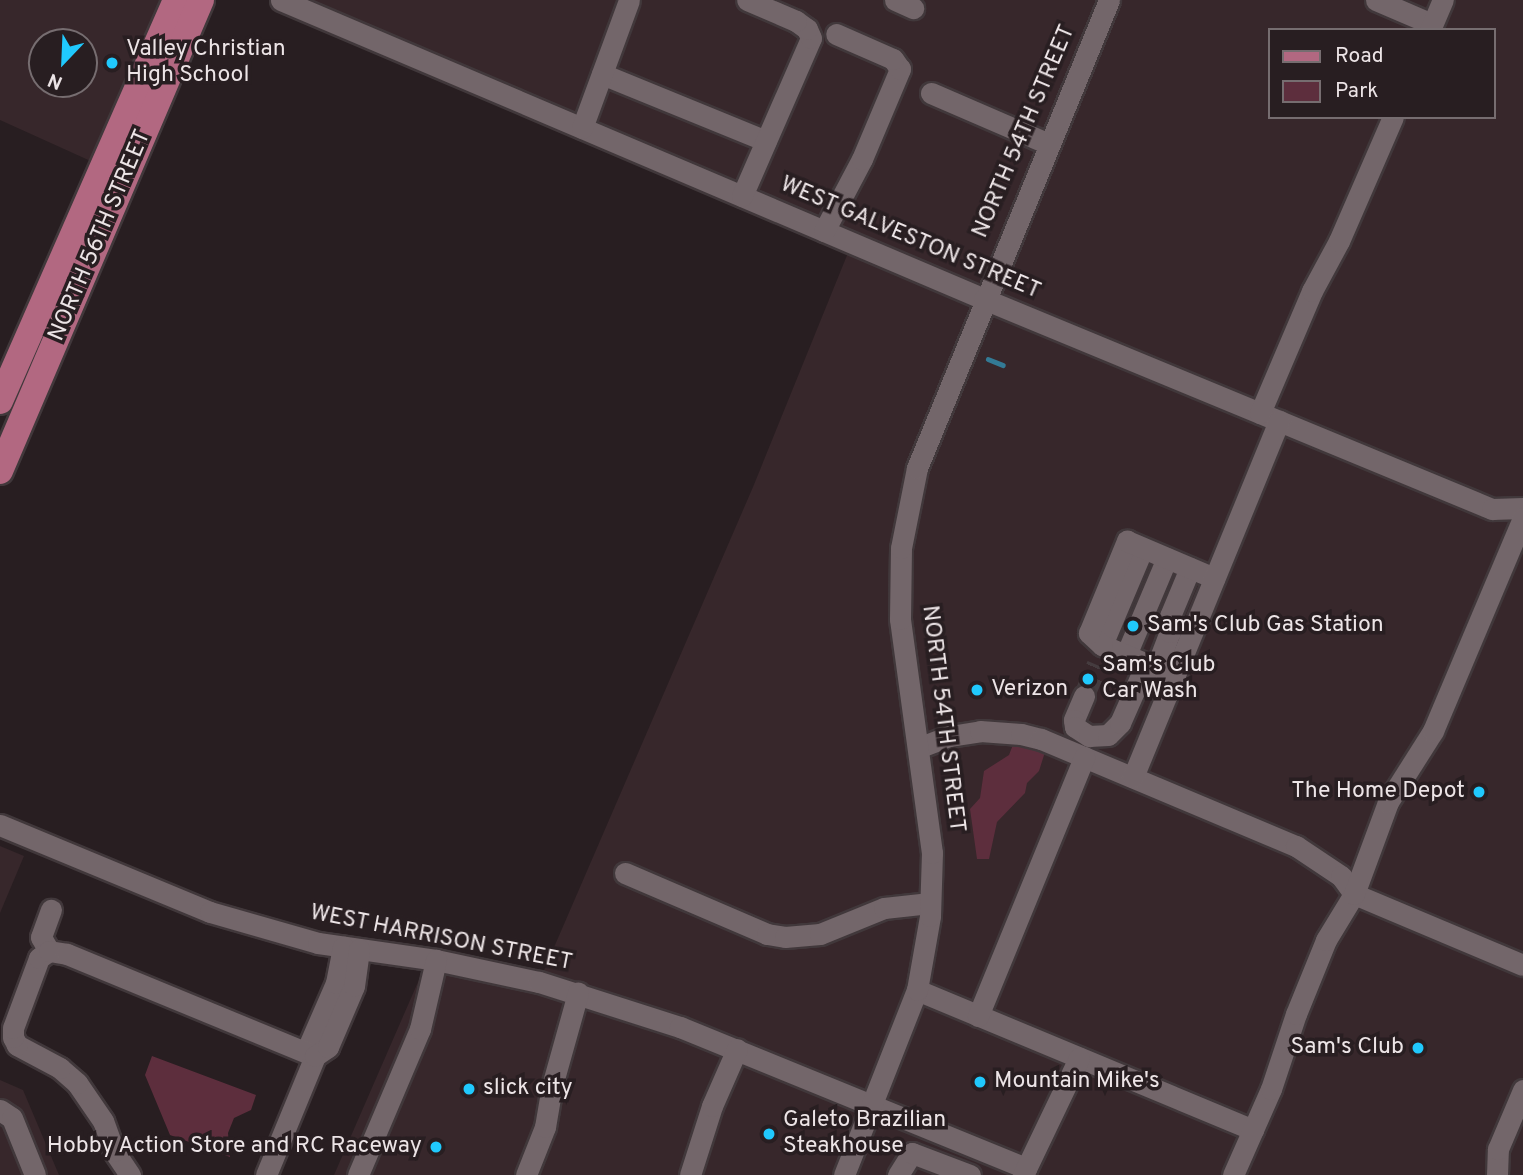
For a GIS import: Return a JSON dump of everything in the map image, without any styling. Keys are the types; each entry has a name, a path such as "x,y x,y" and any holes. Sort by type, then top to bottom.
{"main road":[{"name":"NORTH 56TH STREET","path":"0,401 176,0"},
{"name":"NORTH 56TH STREET","path":"0,471 201,0"}],"street":[{"name":"WEST GALVESTON STREET","path":"281,0 984,299 1492,509 1523,508"},
{"path":"582,128 629,0"},
{"path":"742,196 811,38 807,29 796,20 747,0"},
{"name":"NORTH 54TH STREET","path":"844,1175 917,990 930,904 932,853 900,619 905,523 924,447 1109,0"},
{"path":"1376,0 1431,27 1443,0"},
{"path":"824,231 862,159 900,69 893,59 836,34"},
{"path":"602,74 766,141"},
{"path":"931,93 1049,144"},
{"path":"1126,657 1214,578 1312,291 1339,241 1392,119"},
{"path":"1233,1175 1326,940 1354,894 1388,802 1433,731 1517,547 1523,518"},
{"path":"1126,657 1089,633 1127,541 1214,578"},
{"path":"1084,696 1074,720 1075,727 1089,736 1108,735 1120,723 1126,657 1163,556"},
{"path":"1133,778 1126,657 1163,556"},
{"path":"918,748 950,736 980,732 1021,734 1041,739 1296,846 1341,876 1354,894 1523,965"},
{"path":"978,1016 1084,757"},
{"name":"WEST HARRISON STREET","path":"0,825 209,912 318,943 436,960 578,993 737,1049 1025,1172"},
{"path":"625,873 767,934 785,937 820,934 884,908 930,904"},
{"path":"48,951 41,937 51,910"},
{"path":"130,1175 114,1151 103,1121 77,1083 60,1068 18,1045 13,1037 13,1028 39,958 48,951 67,954 311,1054 328,1047 354,986 351,948"},
{"path":"358,1175 420,1029 436,960"},
{"path":"917,990 1253,1130"},
{"path":"526,1175 545,1126 578,993"},
{"path":"690,1175 712,1105 737,1049"},
{"path":"266,1175 311,1054"},
{"path":"1025,1172 1058,1108 1079,1058"},
{"path":"1497,1175 1498,1149 1523,1090"},
{"path":"0,1110 12,1118 36,1175"},
{"path":"898,1175 909,1155 918,1153 970,1175"}],"shaded area":[{"name":"Valley Christian High School","path":"0,0 168,0 95,163 0,120"},
{"path":"301,0 1523,0 1523,1175 334,1175 428,959 539,982 753,487 852,243"},
{"path":"0,846 24,856 0,913"},
{"path":"0,1080 23,1090 59,1175 0,1175"}],"green space":[{"path":"1014,742 1045,752 1039,771 1027,783 1025,793 997,822 989,859 977,859 970,809 980,798 984,771 1009,755"},
{"path":"152,1056 256,1095 251,1110 234,1118 228,1133 230,1157 170,1135 145,1075"}],"waterway":[{"path":"988,359 1003,365"}],"tunnel":[{"path":"1084,696 1097,665"}],"place":[{"name":"Valley Christian High School","path":"112,63"},
{"name":"Sam's Club Gas Station","path":"1133,626"},
{"name":"Sam's Club Car Wash","path":"1088,679"},
{"name":"Verizon","path":"977,690"},
{"name":"The Home Depot","path":"1479,792"},
{"name":"Sam's Club","path":"1418,1048"},
{"name":"Mountain Mike's","path":"980,1082"},
{"name":"slick city","path":"469,1089"},
{"name":"Galeto Brazilian Steakhouse","path":"769,1134"},
{"name":"Hobby Action Store and RC Raceway","path":"436,1147"}]}
